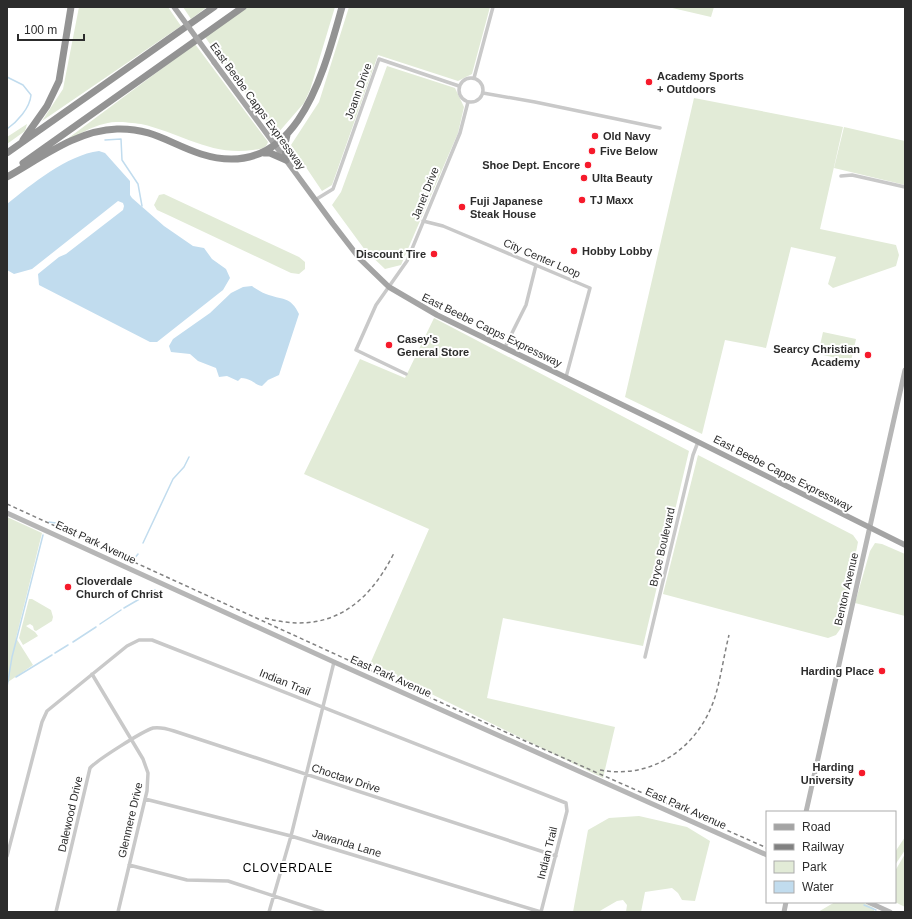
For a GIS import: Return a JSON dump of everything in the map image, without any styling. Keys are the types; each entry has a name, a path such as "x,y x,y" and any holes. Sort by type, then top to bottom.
{"highway":[{"path":"20,144 47,106 59,81 71,7"},
{"path":"7,154 214,7"},
{"path":"7,176 243,7"},
{"path":"262,153 276,146 288,133 310,102 320,80 342,7"},
{"path":"7,176 70,141 91,133 117,128 141,130 160,135 201,154 218,157 239,158 262,153 270,153 286,160 285,144 288,133"}],"main road":[{"name":"East Beebe Capps Expressway","path":"174,7 360,259 390,287 437,315 566,377 905,545"}],"street":[{"path":"474,78 493,7"},
{"name":"Joann Drive","path":"315,200 333,189 379,59 459,86"},
{"path":"466,78 474,78 481,82 483,93 477,101 468,102 460,95 459,86 466,78"},
{"path":"483,93 535,102 660,128"},
{"name":"Janet Drive","path":"406,374 356,350 376,305 407,261 460,133 468,102"},
{"path":"841,176 852,175 905,187"},
{"name":"City Center Loop","path":"423,221 443,226 590,288 566,377"},
{"path":"505,348 526,305 536,265"},
{"name":"Benton Avenue","path":"806,811 905,370"},
{"name":"Bryce Boulevard","path":"646,657 693,456 698,442"},
{"name":"East Park Avenue","path":"7,513 334,662 766,855"},
{"name":"Indian Trail","path":"7,856 43,718 50,708 133,643 139,640 152,640 566,803 567,810 541,912"},
{"path":"269,912 292,836 334,662"},
{"name":"Glenmere Drive","path":"92,674 143,759 148,773 145,799 118,912"},
{"name":"Choctaw Drive","path":"131,740 152,728 167,729 556,856"},
{"name":"Dalewood Drive","path":"56,912 90,768 131,740"},
{"name":"Jawanda Lane","path":"145,799 292,836 541,912"},
{"path":"129,865 187,880 223,880 323,912"},
{"path":"870,903 888,911"}],"green space":[{"path":"79,7 168,7 181,26 42,121 63,89"},
{"path":"183,7 207,7 191,19"},
{"path":"247,7 335,7 310,90 304,103 278,133 272,130 205,37"},
{"path":"349,7 490,7 472,74 458,81 378,55 332,185 322,191 291,145 319,102"},
{"path":"668,7 714,7 711,17"},
{"path":"195,44 268,142 264,147 256,150 223,150 196,143 141,124 116,122 92,128 55,148"},
{"path":"387,66 455,88 464,107 458,133 401,265 385,269 365,250 332,205 341,192"},
{"path":"694,98 843,127 820,229 896,245 899,255 896,266 833,288 828,284 836,257 791,247 766,348 725,340 702,434 625,397"},
{"path":"27,124 25,131 7,144 7,137"},
{"path":"844,127 905,141 905,185 834,168"},
{"path":"164,194 299,257 305,262 305,269 299,274 291,273 157,210 154,205 159,195"},
{"path":"434,318 689,451 643,646 503,618 487,698 615,727 603,778 370,664 429,529 304,474 360,359 405,378"},
{"path":"823,332 856,339 851,361 818,354"},
{"path":"698,455 853,535 858,542 841,628 836,635 828,638 663,594"},
{"path":"7,517 42,533 16,638 33,665 8,682 7,685"},
{"path":"875,543 882,544 905,554 905,616 855,603 870,551"},
{"path":"29,599 32,599 51,610 53,617 52,621 36,631 30,624 26,626 38,636 23,645 19,638"},
{"path":"639,816 687,827 710,841 695,901 682,900 678,893 672,888 645,892 641,912 626,912 627,905 623,900 617,901 598,912 573,912 588,830 609,818"},
{"path":"905,837 905,850 896,864 896,850"},
{"path":"905,854 905,907 896,902 896,869"},
{"path":"833,903 864,903 874,908 874,912 818,912"}],"water":[{"path":"99,151 105,153 130,181 130,195 132,198 164,226 193,246 204,248 212,259 226,269 230,278 223,290 157,342 150,342 39,285 38,274 123,210 123,203 118,201 32,269 14,274 7,270 7,204 39,179 62,164 75,158"},
{"path":"252,286 266,294 289,301 293,304 299,314 279,375 268,380 262,386 241,378 238,381 227,376 219,377 216,368 198,361 190,354 171,352 169,346 173,339 210,313 231,293 243,287"}],"waterway":[{"path":"7,77 23,85 31,95 26,110 15,123 7,129"},
{"path":"105,140 121,139 122,160 138,184 142,206"},
{"path":"143,543 173,479 184,467 189,457"},
{"path":"49,522 56,523"},
{"path":"7,687 12,657 43,535"},
{"path":"115,551 134,559 138,554"},
{"path":"124,608 155,590"},
{"path":"100,624 121,610"},
{"path":"73,642 96,627"},
{"path":"55,653 68,645"},
{"path":"16,677 52,655"},
{"path":"905,704 905,712"},
{"path":"864,905 876,910"}],"railway":[{"path":"7,504 523,740 766,848"},
{"path":"265,618 287,622 308,623 326,619 343,612 358,602 371,588 383,572 394,553"},
{"path":"600,770 620,772 638,770 671,756 686,745 698,731 708,715 719,682 729,635"}],"place":[{"name":"Academy Sports + Outdoors","path":"649,82"},
{"name":"Old Navy","path":"595,136"},
{"name":"Five Below","path":"592,151"},
{"name":"Shoe Dept. Encore","path":"588,165"},
{"name":"Ulta Beauty","path":"584,178"},
{"name":"TJ Maxx","path":"582,200"},
{"name":"Fuji Japanese Steak House","path":"462,207"},
{"name":"Hobby Lobby","path":"574,251"},
{"name":"Discount Tire","path":"434,254"},
{"name":"Casey's General Store","path":"389,345"},
{"name":"Searcy Christian Academy","path":"868,355"},
{"name":"Cloverdale Church of Christ","path":"68,587"},
{"name":"Harding Place","path":"882,671"},
{"name":"Harding University","path":"862,773"}],"district":[{"name":"CLOVERDALE","path":"288,868"}]}
